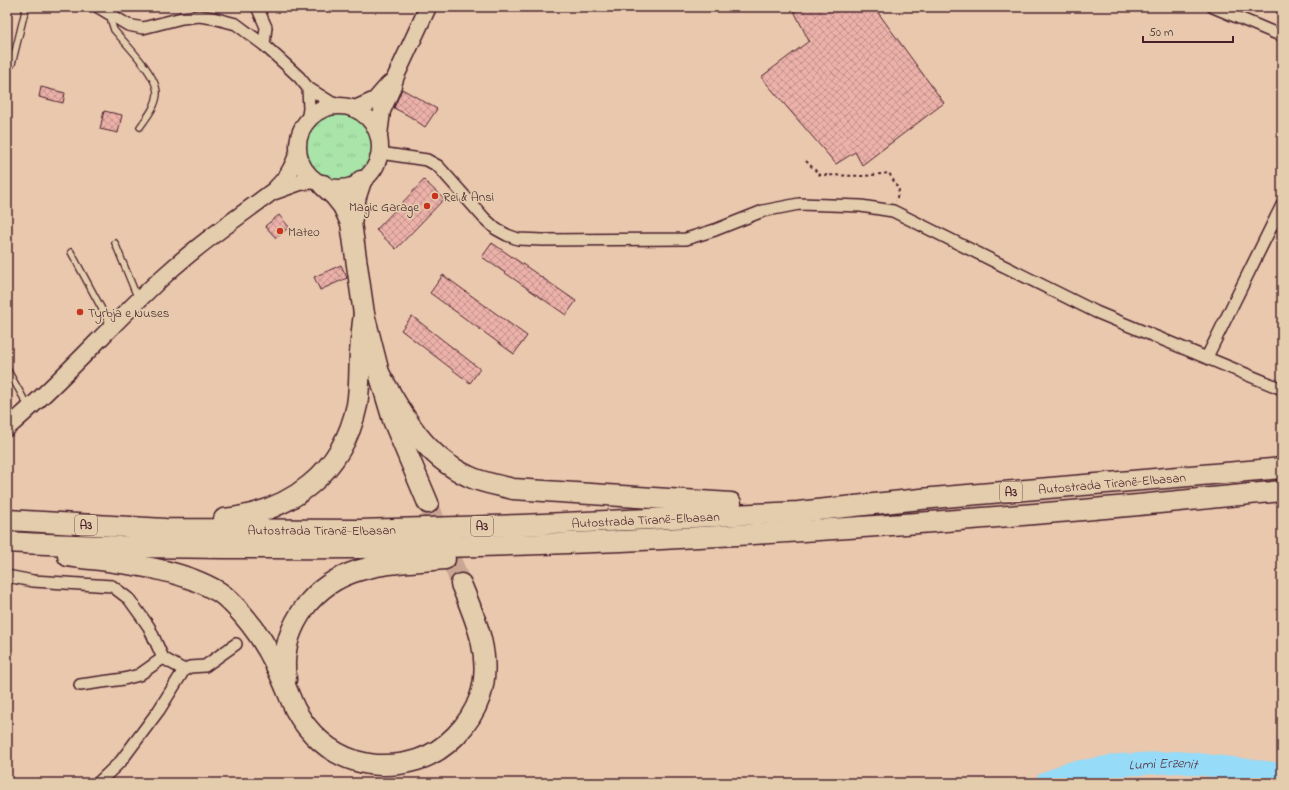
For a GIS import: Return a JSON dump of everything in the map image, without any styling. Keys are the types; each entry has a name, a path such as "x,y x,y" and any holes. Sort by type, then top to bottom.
{"highway":[{"path":"351,223 356,196 362,181"},
{"path":"319,182 336,196 343,206 351,223 364,314 379,373 393,420 428,503"},
{"path":"165,529 175,520 221,520 240,518 272,509 311,485 323,473 343,445 354,416 360,376 360,355 364,314"},
{"path":"379,373 405,420 421,440 451,466 469,476 488,483 513,489 591,495 718,503 752,504 784,502 798,512"},
{"name":"Autostrada Tiranë-Elbasan","path":"7,520 165,529 375,529 522,525 798,512 920,499 1282,468"},
{"name":"Autostrada Tiranë-Elbasan","path":"7,542 165,548 362,549 531,545 680,538 1058,512 1282,491"},
{"path":"35,544 47,554 160,570 192,578 222,593 237,608 260,637 276,664 301,719 318,740 351,759 364,763 394,765 408,763 436,751 448,742 469,719 477,705 482,691 484,659 475,618 461,584"},
{"path":"290,697 285,668 289,638 299,614 312,599 329,584 351,573 370,567 411,562 519,554 531,545"}],"main road":[{"path":"272,192 300,182 319,182 338,188 346,187 362,181 373,170 380,153 379,135 382,111 396,76 428,7"},
{"path":"355,109 375,100 396,76"},
{"path":"7,428 30,408 163,277 190,254 272,192 283,181 290,172 298,152 300,136 307,121 328,107 346,106 363,113 370,119 379,135"},
{"path":"298,152 304,168 319,182"}],"street":[{"path":"98,7 128,25 143,28 182,18 199,16 236,24 264,45 299,77 308,88 337,106"},
{"path":"257,7 266,27 264,45"},
{"path":"1213,7 1282,36"},
{"path":"307,121 309,109 308,88"},
{"path":"380,153 427,160 438,166 484,218 496,229 518,239 559,240 686,238 715,230 763,211 800,204 861,206 893,211 1096,312 1282,389"},
{"path":"1207,357 1282,205"},
{"path":"7,576 33,581 112,586 129,599 142,617 149,627 163,658 184,670"},
{"path":"98,783 121,761 159,710 184,670 190,667 205,666 236,644"},
{"path":"80,685 124,679 139,675 163,658"}],"lane":[{"path":"7,70 12,64 26,7"},
{"path":"112,15 111,21 114,30 140,61 156,86 157,96 153,108 140,127"},
{"path":"115,242 139,301"},
{"path":"71,252 112,328"},
{"path":"7,369 30,408"}],"path":[{"path":"806,161 820,175 865,176 889,173 899,190 893,211"}],"green space":[{"path":"332,114 346,114 358,119 367,128 372,140 370,160 363,171 346,180 332,180 320,175 311,166 306,154 306,140 311,128 320,119"}],"building":[{"path":"792,7 874,7 944,103 862,165 855,152 836,164 761,77 809,41"},
{"path":"41,87 65,93 63,103 39,97"},
{"path":"402,89 437,109 425,127 394,108"},
{"path":"104,111 122,115 118,133 100,129"},
{"path":"424,180 444,199 396,249 376,230"},
{"path":"279,215 289,227 276,238 265,226"},
{"path":"492,243 576,301 566,315 482,257"},
{"path":"341,265 347,278 320,290 314,277"},
{"path":"443,275 527,336 514,354 430,293"},
{"path":"412,316 480,369 470,383 401,330"}],"waterway":[{"name":"Lumi Erzenit","path":"1046,783 1068,773 1119,765 1180,762 1282,774"}],"tunnel":[{"path":"428,503 461,584"}],"place":[{"name":"Rei & Ansi","path":"435,196"},
{"name":"Magic Garage","path":"427,206"},
{"name":"Mateo","path":"280,231"},
{"name":"Tyrbja e Nuses","path":"80,312"}]}
